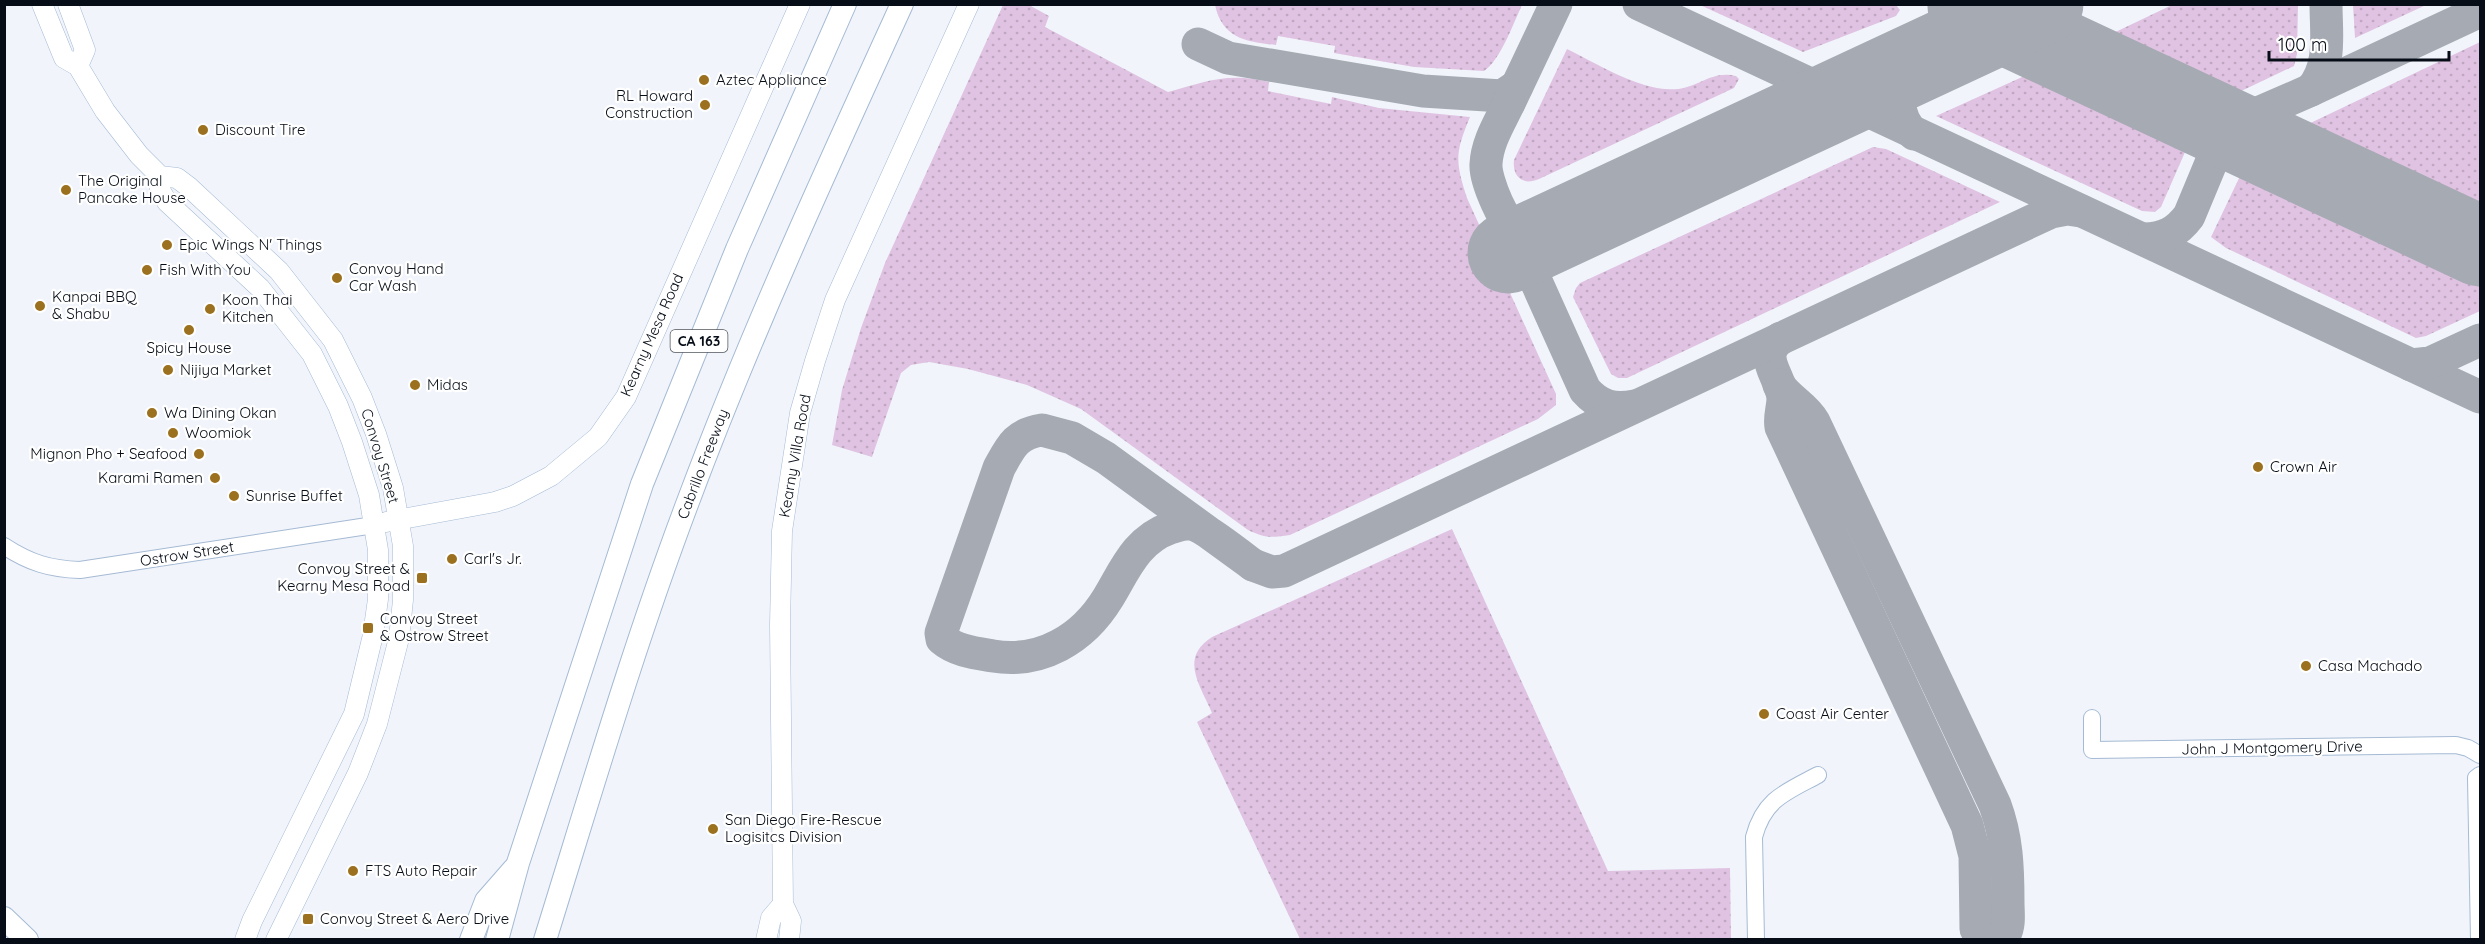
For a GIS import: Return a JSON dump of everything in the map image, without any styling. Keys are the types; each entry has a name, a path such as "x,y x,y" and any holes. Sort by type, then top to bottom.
{"highway":[{"name":"CA 163","path":"497,939 519,864 642,484 737,249 845,4"},
{"name":"Cabrillo Freeway","path":"545,939 634,652 689,498 780,271 902,4"},
{"path":"471,939 486,901 519,864"},
{"path":"4,918 27,939"}],"main road":[{"name":"Convoy Street","path":"42,4 64,58 78,66 105,111 139,155 160,176 177,178 189,187 279,271 333,340 362,398 393,488 403,546 403,600 399,638 377,724 358,773 276,939"},
{"path":"53,4 59,16 64,20 72,13 85,50 78,66"},
{"name":"Kearny Mesa Road","path":"374,525 495,502 513,496 551,476 598,437 626,397 800,4"},
{"name":"Kearny Villa Road","path":"789,939 791,921 783,904 780,625 782,531 800,413 814,360 835,300 969,4"},
{"name":"Convoy Street","path":"160,176 160,190 167,202 260,288 312,354 338,406 352,442 369,495 378,550 378,599 374,635 354,714 245,939"},
{"path":"766,939 771,918 783,904"}],"street":[{"name":"Ostrow Street","path":"4,546 26,560 61,570 80,570 374,525"},
{"name":"John J Montgomery Drive","path":"2092,718 2092,750 2456,745 2481,755"},
{"path":"1756,939 1754,837 1758,823 1767,807 1777,796 1818,775"},
{"path":"2479,939 2476,778 2481,775"}],"shaded area":[{"path":"1215,4 1522,5 1496,59 1484,71 1414,67 1334,53 1335,46 1278,36 1276,45 1245,40 1223,25"},
{"path":"2174,4 2298,5 2297,54 2294,66 2235,94 2230,94 2105,37"},
{"path":"2353,4 2426,5 2355,38"},
{"path":"1003,5 1029,5 1049,16 1045,27 1168,92 1218,79 1254,79 1269,82 1268,91 1331,104 1332,97 1379,108 1470,117 1458,157 1463,185 1556,394 1556,405 1538,419 1290,535 1278,537 1268,537 1248,530 1081,409 1027,385 968,369 929,362 911,365 901,373 872,457 832,445 842,390 861,328 885,263"},
{"path":"1700,5 1896,5 1900,10 1896,16 1803,52"},
{"path":"2480,42 2480,212 2300,128"},
{"path":"1567,49 1621,76 1650,87 1678,89 1720,75 1736,76 1739,79 1734,88 1539,179 1524,181 1515,171 1514,160"},
{"path":"2031,73 2189,143 2161,207 2155,212 2142,211 1936,116"},
{"path":"1873,147 1886,149 2000,202 1627,378 1618,378 1611,374 1573,297 1580,283"},
{"path":"2241,174 2248,174 2480,281 2480,311 2426,336 2416,338 2226,248 2211,237"},
{"path":"1452,529 1608,871 1730,868 1731,939 1300,939 1197,722 1212,713 1195,672 1196,654 1212,637"}],"taxiway":[{"path":"1508,101 1509,103 1556,4"},
{"path":"1639,4 2480,397"},
{"path":"2311,90 2318,81 2325,60 2326,4"},
{"path":"2144,239 2170,234 2189,216 2226,127 2480,11"},
{"path":"1198,44 1228,58 1423,91 1502,96 1517,86"},
{"path":"1914,134 1904,120 1901,111 1899,103 1901,85 1905,77 1926,59"},
{"path":"1823,88 1851,88 1871,84"},
{"path":"1509,103 1494,132 1486,164 1497,203 1508,223 1520,235 1536,237 1552,233 1535,249 1531,258 1531,270 1585,390 1596,400 1608,406 1620,408 1635,406"},
{"path":"1253,565 1272,572 1284,571 2051,212 2067,209 2081,211"},
{"path":"1781,338 1770,352 1770,359 1783,398 1781,427 1967,825 1975,856 1976,929 1988,940"},
{"path":"2411,365 2430,363 2480,340"},
{"path":"1779,385 1814,422 1995,805 2002,829 2008,877 2008,926 2005,934 1996,940"},
{"path":"1042,430 1072,438 1106,458 1253,565 1198,526 1181,525 1158,533 1148,540 1126,567 1098,613 1073,636 1059,645 1044,652 1011,657 973,652 947,643 942,639 941,633 999,468 1015,442 1026,435 1042,430"}],"runway":[{"path":"1508,253 2043,4"},
{"path":"1968,7 2480,246"}],"place":[{"name":"Aztec Appliance","path":"704,80"},
{"name":"RL Howard Construction","path":"705,105"},
{"name":"Discount Tire","path":"203,130"},
{"name":"The Original Pancake House","path":"66,190"},
{"name":"Epic Wings N' Things","path":"167,245"},
{"name":"Fish With You","path":"147,270"},
{"name":"Convoy Hand Car Wash","path":"337,278"},
{"name":"Kanpai BBQ & Shabu","path":"40,306"},
{"name":"Koon Thai Kitchen","path":"210,309"},
{"name":"Spicy House","path":"189,330"},
{"name":"Nijiya Market","path":"168,370"},
{"name":"Midas","path":"415,385"},
{"name":"Wa Dining Okan","path":"152,413"},
{"name":"Woomiok","path":"173,433"},
{"name":"Mignon Pho + Seafood","path":"199,454"},
{"name":"Crown Air","path":"2258,467"},
{"name":"Karami Ramen","path":"215,478"},
{"name":"Sunrise Buffet","path":"234,496"},
{"name":"Carl's Jr.","path":"452,559"},
{"name":"Convoy Street & Kearny Mesa Road","path":"422,578"},
{"name":"Convoy Street & Ostrow Street","path":"368,628"},
{"name":"Casa Machado","path":"2306,666"},
{"name":"Coast Air Center","path":"1764,714"},
{"name":"San Diego Fire-Rescue Logisitcs Division","path":"713,829"},
{"name":"FTS Auto Repair","path":"353,871"},
{"name":"Convoy Street & Aero Drive","path":"308,919"}]}
